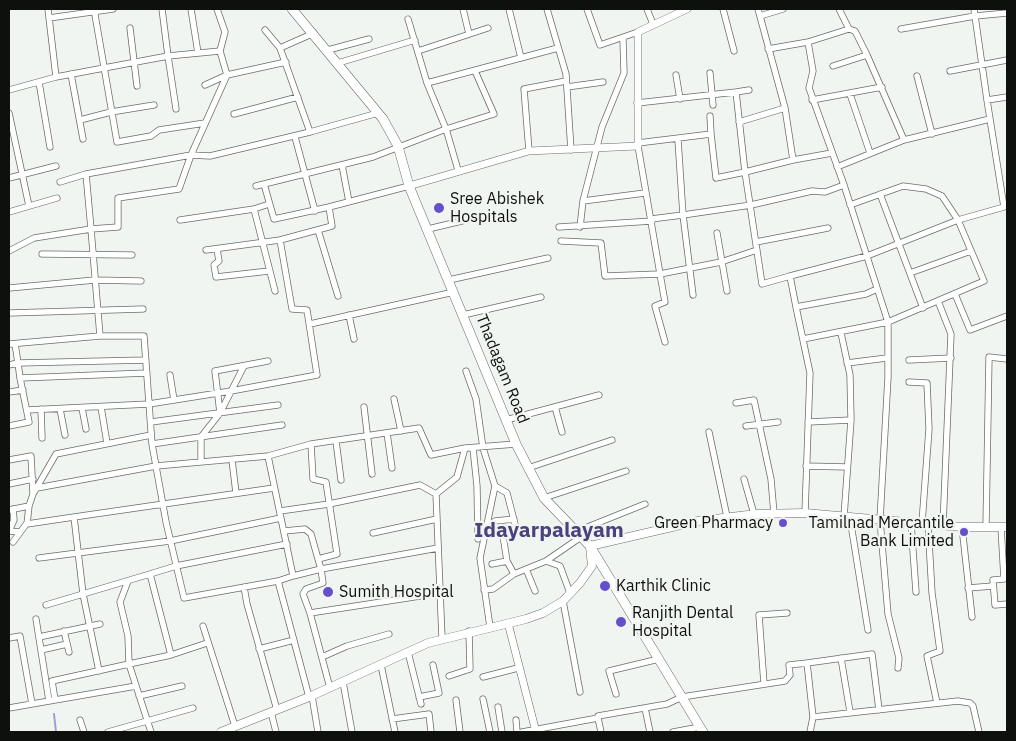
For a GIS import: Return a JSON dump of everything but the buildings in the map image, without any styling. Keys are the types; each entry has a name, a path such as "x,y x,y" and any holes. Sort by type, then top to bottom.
{"main road":[{"name":"Thadagam Road","path":"292,9 314,33 378,113 398,146 409,186 516,444 528,468 544,498 590,546 701,730"},
{"path":"221,732 330,688 442,638 543,613 563,601 592,566 590,546 657,530 754,514 804,513 943,526 1004,527"}],"street":[{"path":"48,9 56,77"},
{"path":"49,18 94,10 113,9"},
{"path":"162,9 176,109"},
{"path":"192,9 198,53"},
{"path":"9,250 34,238 91,228 118,227 118,198 179,189 191,155 227,75 220,51 225,32 217,9"},
{"path":"463,9 469,34"},
{"path":"508,9 521,58"},
{"path":"547,9 567,84 571,150"},
{"path":"586,9 600,45 623,39 687,9"},
{"path":"647,9 653,24"},
{"path":"723,9 734,51"},
{"path":"758,9 785,108 792,160"},
{"path":"760,16 783,9"},
{"path":"839,9 849,29"},
{"path":"736,92 738,122 752,205 762,284 866,256 958,220 1004,207 1004,181 990,119 974,9"},
{"path":"94,10 117,142 151,136 159,130 205,123"},
{"path":"901,29 975,16 1007,13"},
{"path":"408,19 427,83 446,129 458,170"},
{"path":"130,28 137,86"},
{"path":"418,51 488,28"},
{"path":"768,49 808,42 849,29 855,31 882,87 904,140"},
{"path":"265,30 280,48 310,132"},
{"path":"638,32 638,144 665,302 655,306 665,342"},
{"path":"280,48 314,33"},
{"path":"328,50 369,39"},
{"path":"580,227 583,201 602,127 624,73 623,39"},
{"path":"338,63 415,40"},
{"path":"808,42 813,71 809,88 812,100 844,185 888,322 880,520 888,614 899,658 898,668"},
{"path":"427,83 558,48"},
{"path":"9,90 56,77 135,62 168,56 220,51"},
{"path":"833,66 867,55"},
{"path":"950,70 1007,60"},
{"path":"205,85 227,75 286,62"},
{"path":"256,186 373,157 398,146 494,114 475,71"},
{"path":"710,73 713,105"},
{"path":"71,74 84,139"},
{"path":"676,74 680,99"},
{"path":"917,76 932,134"},
{"path":"39,82 50,147"},
{"path":"529,151 524,89 603,82"},
{"path":"812,100 882,87"},
{"path":"637,103 712,96 749,90"},
{"path":"850,94 870,152"},
{"path":"987,100 1007,96"},
{"path":"234,114 298,97"},
{"path":"80,120 111,112 154,106"},
{"path":"738,122 785,108"},
{"path":"9,113 29,206"},
{"path":"60,182 86,174 191,155 210,156 295,137 378,113"},
{"path":"710,116 716,178 792,160 832,153"},
{"path":"837,167 870,152 904,140 990,119"},
{"path":"264,184 274,219 315,211 409,186 458,170 529,151 598,148 678,140 711,134"},
{"path":"295,137 315,211"},
{"path":"678,140 688,268 693,295"},
{"path":"342,165 349,202"},
{"path":"9,178 56,166"},
{"path":"86,174 100,336"},
{"path":"558,227 580,227 651,220 752,205 812,191 825,192 844,185"},
{"path":"803,339 841,333 888,322 984,281 958,220 942,196 926,189 902,186 850,205"},
{"path":"583,201 645,193"},
{"path":"880,194 923,308"},
{"path":"9,212 57,198"},
{"path":"180,220 254,209 270,204"},
{"path":"206,250 280,240 332,226 329,207"},
{"path":"254,209 275,292"},
{"path":"428,229 470,219"},
{"path":"756,242 828,228"},
{"path":"318,230 338,296"},
{"path":"717,233 726,291"},
{"path":"27,410 149,404 317,375 310,324 306,310 292,309 280,240"},
{"path":"561,241 601,243 605,276 660,274 721,262 757,250"},
{"path":"217,249 219,261 214,265 216,278 269,271"},
{"path":"910,273 971,251"},
{"path":"42,254 132,255"},
{"path":"449,280 548,258"},
{"path":"790,276 810,373 804,513"},
{"path":"9,288 95,280 141,281"},
{"path":"796,306 866,294 877,289"},
{"path":"310,324 454,292"},
{"path":"955,294 970,330 1007,316"},
{"path":"463,315 541,297"},
{"path":"938,301 951,334 943,526"},
{"path":"9,313 143,309"},
{"path":"349,315 354,339"},
{"path":"841,333 850,375 851,420 847,467 847,517 868,630"},
{"path":"9,426 29,422 18,363 12,344 100,336 144,336 152,444 162,504 184,598 278,581 321,569 438,548"},
{"path":"986,527 989,357 1007,358"},
{"path":"848,363 887,358"},
{"path":"910,360 951,358"},
{"path":"9,365 18,363 146,360"},
{"path":"220,413 215,371 268,361"},
{"path":"201,462 201,437 220,413 244,366"},
{"path":"466,371 476,399 483,448 495,486 480,558 490,626"},
{"path":"20,378 147,373"},
{"path":"170,375 174,400"},
{"path":"909,382 927,383 929,429 925,524 940,651 928,656 936,702"},
{"path":"9,392 23,390"},
{"path":"506,420 599,395"},
{"path":"394,399 401,431"},
{"path":"736,403 754,400 771,479 774,514"},
{"path":"150,422 278,405"},
{"path":"101,407 107,443"},
{"path":"364,407 372,474"},
{"path":"555,407 562,432"},
{"path":"60,408 65,435"},
{"path":"82,408 86,428"},
{"path":"41,409 42,438"},
{"path":"808,422 851,420"},
{"path":"746,426 778,422"},
{"path":"152,444 282,425"},
{"path":"37,488 156,466 268,456 311,444 419,428 431,456 464,448 516,444"},
{"path":"709,432 727,517"},
{"path":"387,433 392,468"},
{"path":"12,542 27,524 29,506 33,494 56,454 151,435"},
{"path":"528,468 612,440"},
{"path":"336,441 341,480"},
{"path":"311,444 313,479 326,482 337,554 318,559"},
{"path":"436,494 457,478 464,448"},
{"path":"473,448 477,486 478,539"},
{"path":"9,460 31,456 33,494"},
{"path":"268,456 293,576"},
{"path":"232,460 236,493"},
{"path":"806,466 847,467"},
{"path":"544,498 626,471"},
{"path":"9,484 32,479"},
{"path":"744,479 754,514"},
{"path":"280,511 329,504 420,484 436,494"},
{"path":"495,486 507,493 516,528 503,536 507,561 514,574"},
{"path":"27,524 274,488"},
{"path":"436,494 442,638"},
{"path":"484,590 493,589 514,574 546,561 578,535 645,504"},
{"path":"20,532 9,530 14,520 11,510 29,506"},
{"path":"74,517 80,553 83,594 99,671"},
{"path":"38,558 170,541 281,518"},
{"path":"373,533 437,519"},
{"path":"495,521 514,519"},
{"path":"911,523 916,592"},
{"path":"962,527 972,617"},
{"path":"1004,527 1004,579 993,580 995,605 1007,604"},
{"path":"284,530 305,528 311,534 323,583 306,589 303,594 330,688"},
{"path":"46,605 176,566 287,544"},
{"path":"492,564 507,561"},
{"path":"546,561 560,566 570,593"},
{"path":"526,569 535,590"},
{"path":"150,574 170,654"},
{"path":"128,581 120,602 128,636 129,664 151,732"},
{"path":"278,581 318,732"},
{"path":"968,588 994,586"},
{"path":"244,587 246,604 274,711 276,732"},
{"path":"310,613 440,593"},
{"path":"563,601 580,692"},
{"path":"764,684 759,615 787,613"},
{"path":"36,619 52,701"},
{"path":"508,623 535,731"},
{"path":"39,636 100,624"},
{"path":"203,626 232,729"},
{"path":"64,631 69,652"},
{"path":"449,676 470,669 469,631"},
{"path":"322,656 347,646 389,634"},
{"path":"9,638 20,636 32,704"},
{"path":"259,649 294,640"},
{"path":"52,701 52,681 170,654 207,643"},
{"path":"41,650 67,644"},
{"path":"408,652 421,704"},
{"path":"522,732 666,704 682,697 785,682 790,675 789,665 872,654 879,710"},
{"path":"841,658 850,712"},
{"path":"616,694 609,671 659,659"},
{"path":"807,663 814,717 810,732"},
{"path":"381,664 395,732"},
{"path":"419,697 439,693 432,665"},
{"path":"483,677 518,668"},
{"path":"343,682 352,732"},
{"path":"9,708 136,686"},
{"path":"139,696 182,686"},
{"path":"456,700 460,732"},
{"path":"483,700 490,732"},
{"path":"814,717 936,702 970,703 977,717 979,732"},
{"path":"498,707 502,732"},
{"path":"108,732 193,708"},
{"path":"645,708 650,732"},
{"path":"392,719 429,714 431,732"},
{"path":"598,718 600,732"},
{"path":"80,720 84,732"},
{"path":"516,720 517,732"},
{"path":"673,732 701,730"}],"waterway":[{"path":"54,714 56,732"}],"place":[{"name":"Sree Abishek Hospitals","path":"439,208"},
{"name":"Green Pharmacy","path":"783,523"},
{"name":"Tamilnad Mercantile Bank Limited","path":"964,532"},
{"name":"Karthik Clinic","path":"605,586"},
{"name":"Sumith Hospital","path":"328,592"},
{"name":"Ranjith Dental Hospital","path":"621,622"}],"district":[{"name":"Idayarpalayam","path":"549,531"}]}
